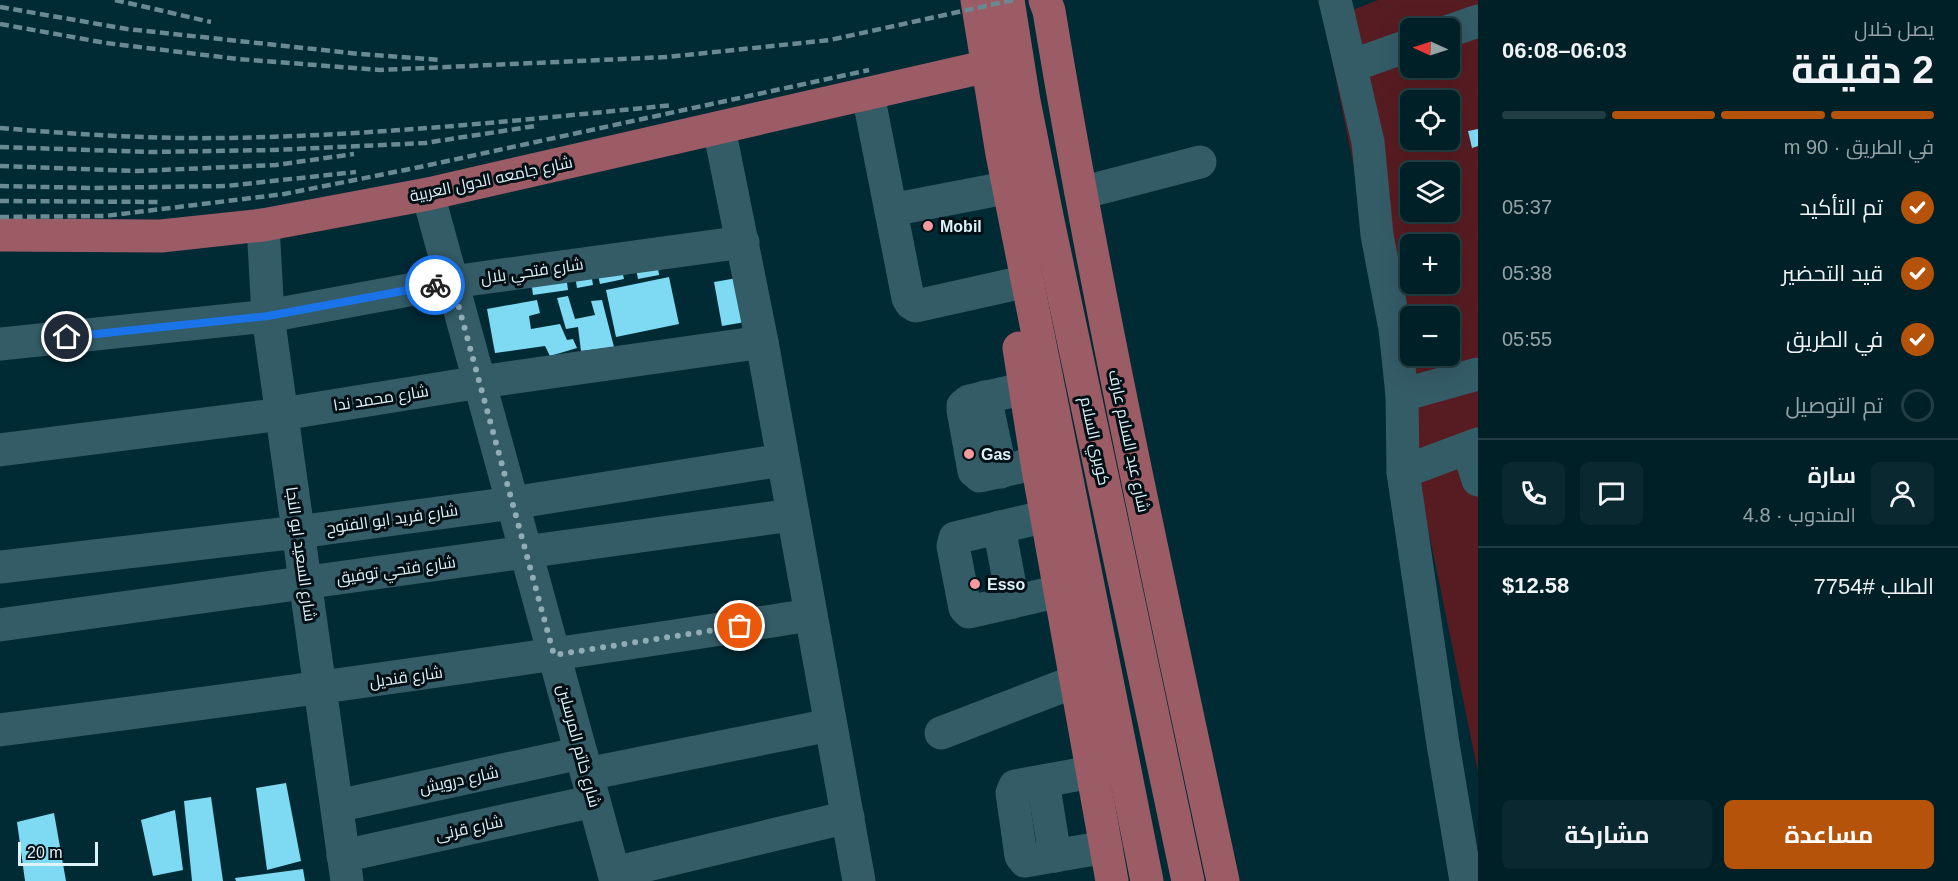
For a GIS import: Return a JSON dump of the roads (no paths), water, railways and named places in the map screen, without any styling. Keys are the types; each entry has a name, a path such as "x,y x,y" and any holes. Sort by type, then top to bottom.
{"main road":[{"path":"963,0 988,145 1036,458 1112,881"},
{"name":"كوبري السلام","path":"977,0 1002,154 1147,878"},
{"name":"كوبري السلام","path":"1008,0 1024,101 1048,221 1186,872"},
{"name":"شارع عبد السلام عارف","path":"1045,0 1049,11 1068,127 1125,425 1223,881"},
{"name":"شارع جامعه الدول العربية","path":"0,235 161,236 263,225 428,194 975,69"},
{"path":"988,145 1068,127"},
{"path":"1036,458 1125,425"}],"street":[{"path":"1325,2 1351,66 1368,142 1377,235 1395,329 1402,395 1403,472 1443,744 1466,881"},
{"path":"1460,28 1478,21"},
{"path":"1351,66 1400,49"},
{"path":"868,94 908,298 911,303 916,306 1010,285"},
{"path":"720,128 762,342 859,881"},
{"path":"1081,193 1200,162"},
{"path":"891,210 995,190"},
{"name":"شارع خاتم المرسلين","path":"428,194 615,877"},
{"name":"شارع السعيد ابو النجا","path":"263,225 268,316 345,868"},
{"name":"شارع فتحي بلال","path":"0,344 268,316 452,282 743,242"},
{"name":"شارع محمد ندا","path":"0,450 282,414 480,382 762,342"},
{"path":"1402,395 1478,374"},
{"path":"1026,388 969,401 963,406 974,471 981,476 1001,472 1036,458"},
{"path":"1403,472 1473,446 1478,480"},
{"name":"شارع فريد ابو الفتوح","path":"0,567 298,532 512,503 782,460"},
{"name":"شارع فتحي توفيق","path":"0,625 792,514"},
{"path":"1047,516 955,538 953,546 966,611 972,612 1060,591"},
{"path":"999,527 1013,602"},
{"name":"شارع قنديل","path":"0,730 320,689 810,615"},
{"path":"941,733 1076,681"},
{"path":"587,776 830,726"},
{"path":"1092,772 1043,781 1055,856 1106,847"},
{"name":"شارع درويش","path":"337,806 587,776"},
{"name":"شارع قرنى","path":"345,868 587,776"},
{"path":"615,877 848,817"}],"railway":[{"path":"115,0 211,22"},
{"path":"0,24 106,43 238,59 380,70 667,57 830,40 1013,0"},
{"path":"0,7 127,29 360,54 441,60"},
{"path":"0,217 105,216 284,194 869,70"},
{"path":"0,128 138,137 279,137 448,126 673,105"},
{"path":"0,147 150,152 274,150 425,143 535,126"},
{"path":"0,166 138,171 276,165 354,154"},
{"path":"0,186 92,188 226,186 356,172"},
{"path":"0,201 162,202"}],"place":[{"name":"Mobil","path":"928,226"},
{"name":"Gas","path":"969,454"},
{"name":"Esso","path":"975,584"}]}
